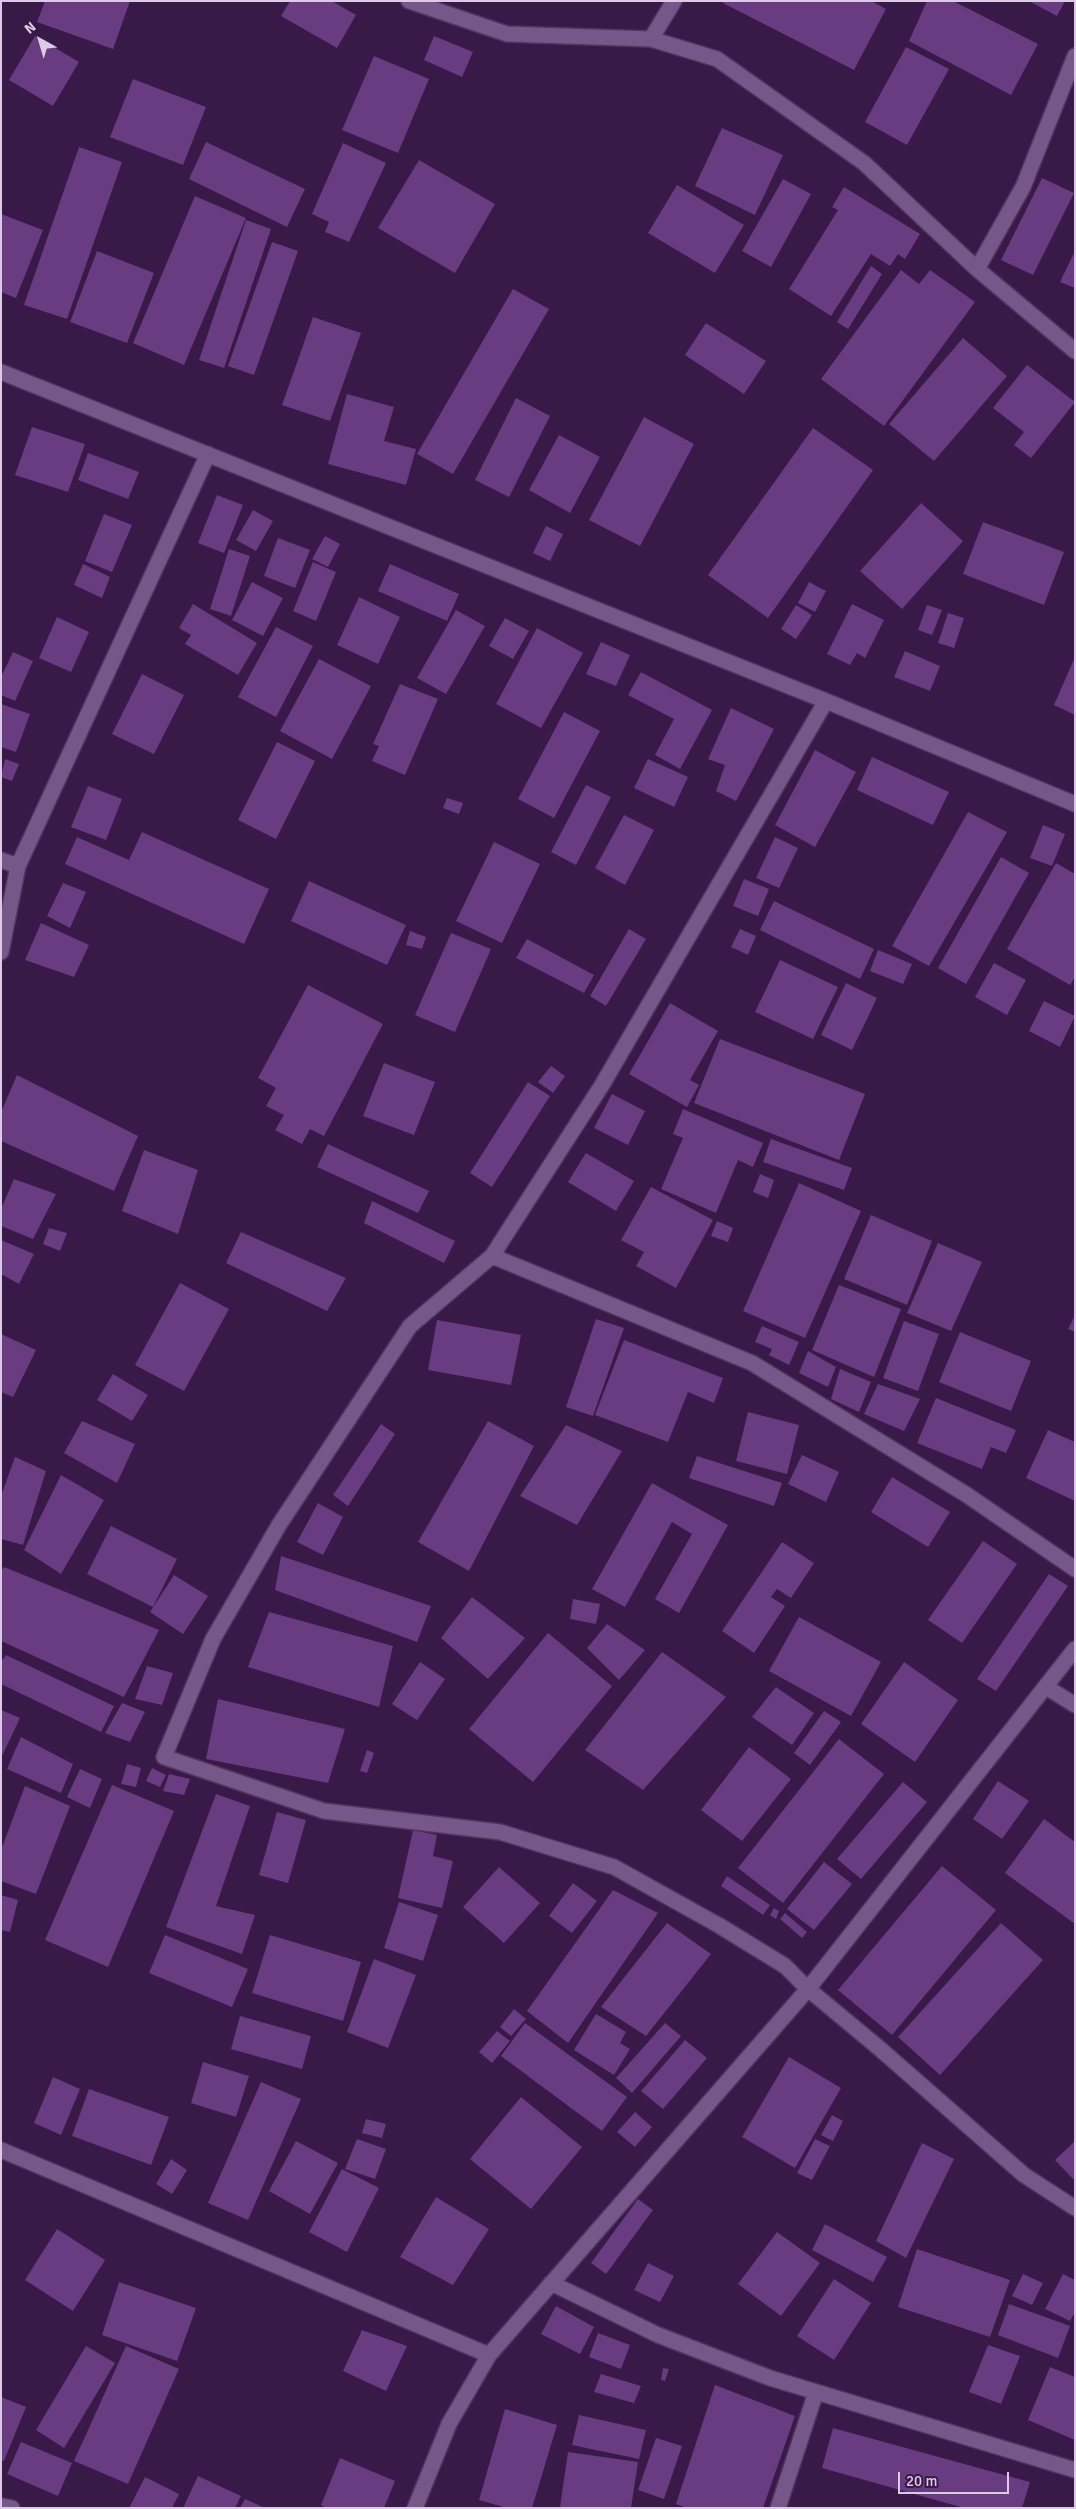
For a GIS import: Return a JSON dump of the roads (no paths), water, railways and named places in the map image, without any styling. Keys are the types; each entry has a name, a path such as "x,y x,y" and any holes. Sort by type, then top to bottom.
{"street":[{"path":"409,1 507,34 651,40 717,59 864,163 977,269 1075,351"},
{"path":"651,40 674,1"},
{"path":"977,269 1022,187 1075,56"},
{"path":"1,372 826,701 1075,804"},
{"path":"1,952 18,866 208,454"},
{"path":"826,701 602,1085 492,1256 410,1326 285,1516 213,1639 164,1756 324,1810 500,1832 614,1867 720,1926 785,1966 808,1989 879,2048 1024,2176 1075,2208"},
{"path":"1,860 18,866"},
{"path":"492,1256 752,1363 967,1495 1075,1569"},
{"path":"415,2508 449,2424 489,2355 808,1989 1075,1649"},
{"path":"1046,1687 1075,1705"},
{"path":"1,2150 489,2355"},
{"path":"551,2283 658,2334 770,2378 1075,2470"},
{"path":"778,2508 816,2392"},
{"path":"1,2506 12,2508"}]}
